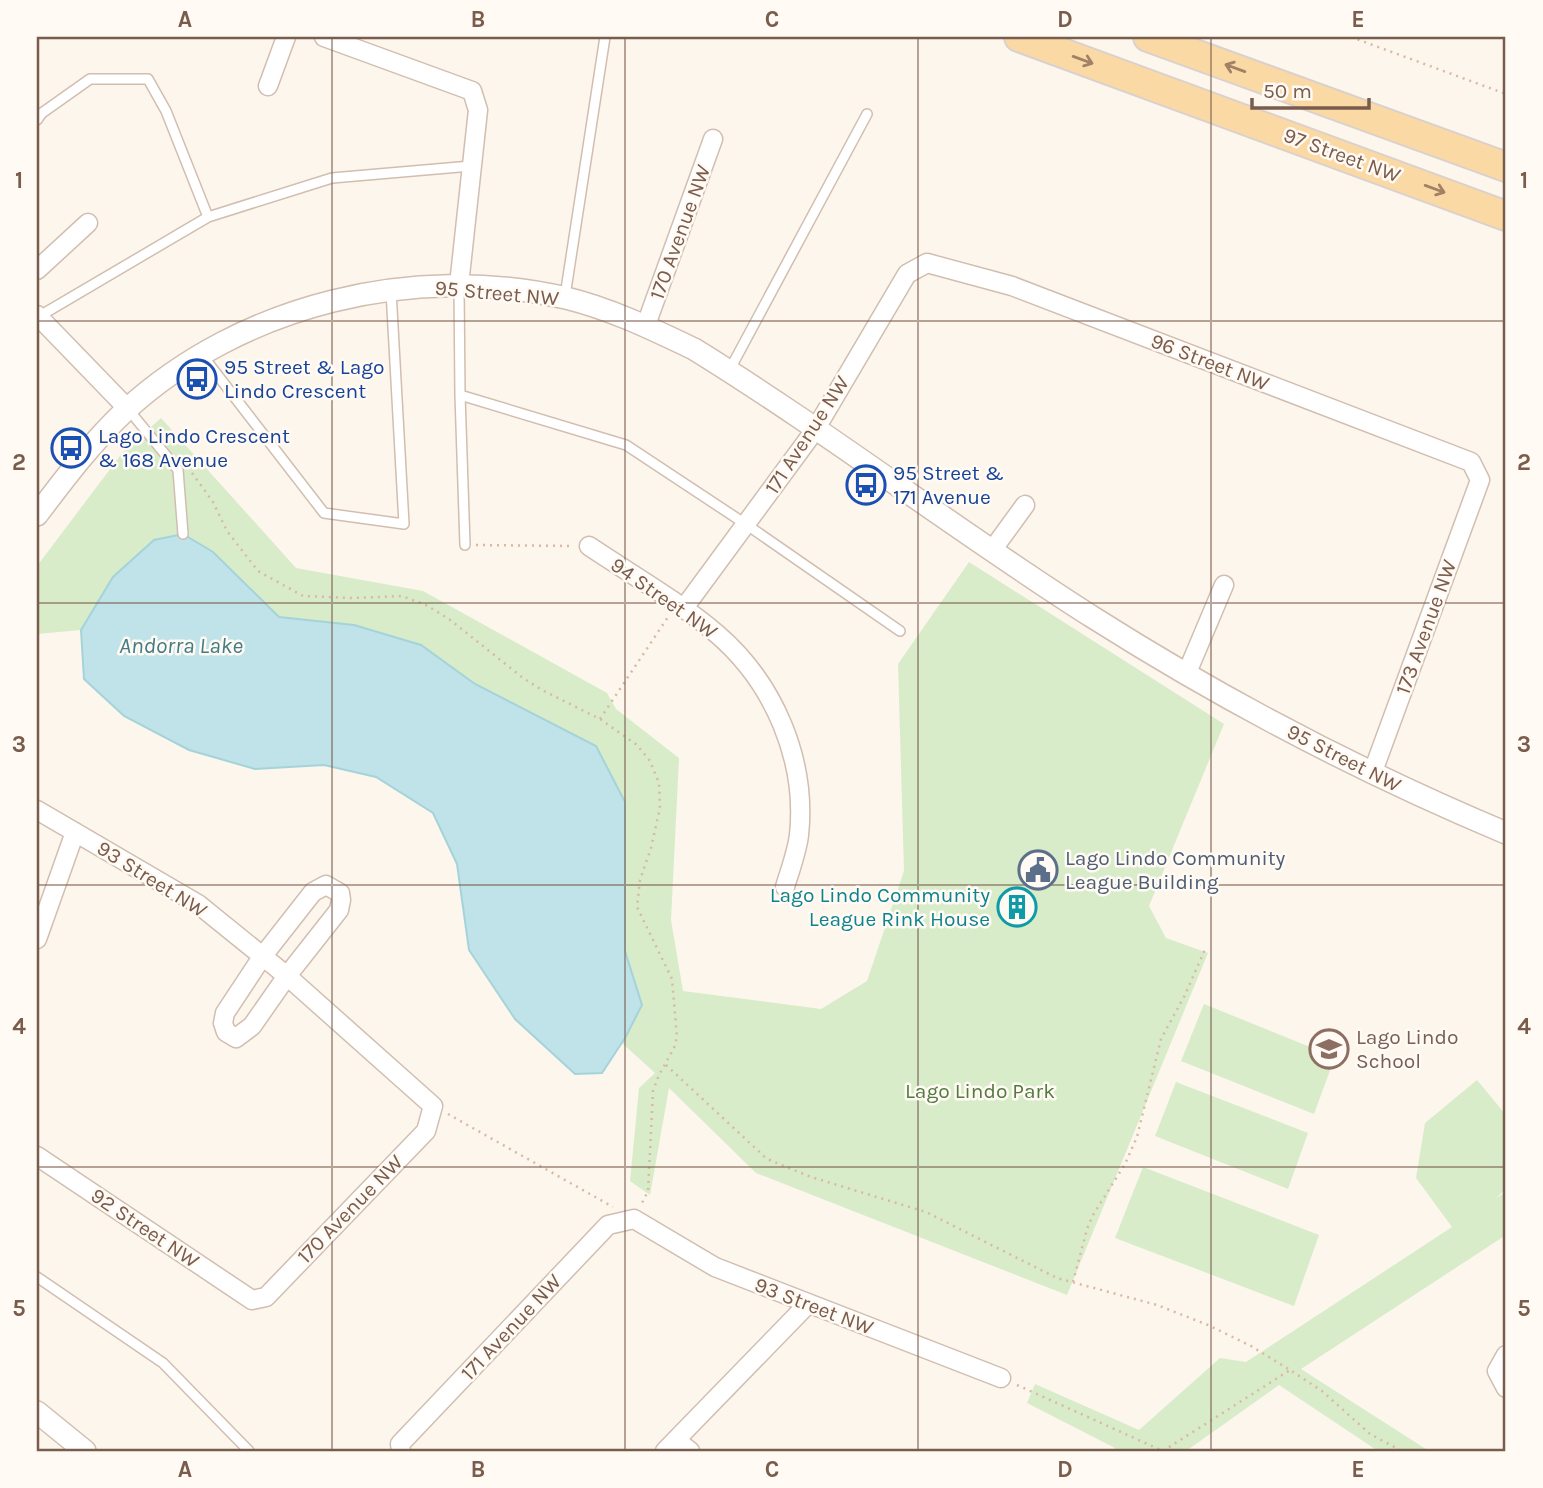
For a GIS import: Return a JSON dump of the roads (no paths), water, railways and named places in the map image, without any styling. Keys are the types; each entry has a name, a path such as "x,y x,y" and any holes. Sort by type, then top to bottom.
{"main road":[{"name":"97 Street NW","path":"1019,37 1506,216"},
{"path":"1148,37 1506,167"}],"street":[{"path":"268,86 286,37"},
{"path":"324,37 472,91 478,110 459,285"},
{"name":"170 Avenue NW","path":"646,326 713,139"},
{"path":"37,270 88,223"},
{"name":"171 Avenue NW","path":"684,608 815,430 907,274 927,263"},
{"name":"96 Street NW","path":"927,263 1012,286 1471,462 1480,480"},
{"name":"95 Street NW","path":"37,515 83,456 128,409 202,355 288,313 344,298 391,290 459,285 564,298 599,307 694,349 1092,617 1186,675 1371,774 1506,833"},
{"path":"37,317 128,409"},
{"name":"173 Avenue NW","path":"1371,774 1480,480"},
{"path":"993,549 1025,505"},
{"name":"94 Street NW","path":"589,546 684,608 719,635 763,686 790,744 795,767 799,838 785,887"},
{"path":"1186,675 1224,585"},
{"name":"93 Street NW","path":"37,810 198,904 287,976 433,1106"},
{"path":"37,939 75,832"},
{"path":"326,885 340,893 339,910 252,1026 236,1038 226,1032 223,1023 225,1013 262,957 313,892 326,885"},
{"name":"170 Avenue NW","path":"252,1300 266,1297 426,1131 433,1106"},
{"name":"92 Street NW","path":"37,1156 252,1300"},
{"name":"171 Avenue NW","path":"401,1451 400,1444 608,1225 635,1219"},
{"name":"93 Street NW","path":"635,1219 715,1267 807,1305 1001,1378"},
{"path":"677,1448 807,1305"},
{"path":"1502,1363 1506,1388"},
{"path":"37,1412 85,1451"}],"lane":[{"path":"564,298 605,37"},
{"path":"37,120 42,113 90,79 148,79 166,111 208,217"},
{"path":"729,371 867,114"},
{"path":"37,317 208,217 332,178 471,166"},
{"path":"459,285 465,545"},
{"path":"202,355 324,513 404,524 391,290"},
{"path":"460,394 626,445 900,631"},
{"path":"128,409 178,470 183,534"},
{"path":"37,1276 163,1363 249,1451"}],"water":[{"name":"Andorra Lake","path":"183,534 213,552 279,617 354,625 421,645 475,684 596,746 625,802 625,951 642,1005 602,1073 575,1074 515,1019 469,950 457,864 433,813 376,777 324,765 255,769 189,750 124,716 84,679 81,630 113,577 154,540"}],"place":[{"name":"95 Street & Lago Lindo Crescent","path":"197,379"},
{"name":"Lago Lindo Crescent & 168 Avenue","path":"71,448"},
{"name":"95 Street & 171 Avenue","path":"866,485"},
{"name":"Lago Lindo Community League Building","path":"1038,870"},
{"name":"Lago Lindo Community League Rink House","path":"1017,907"},
{"name":"Lago Lindo School","path":"1329,1049"}],"park label":[{"name":"Lago Lindo Park","path":"980,1091"}]}
